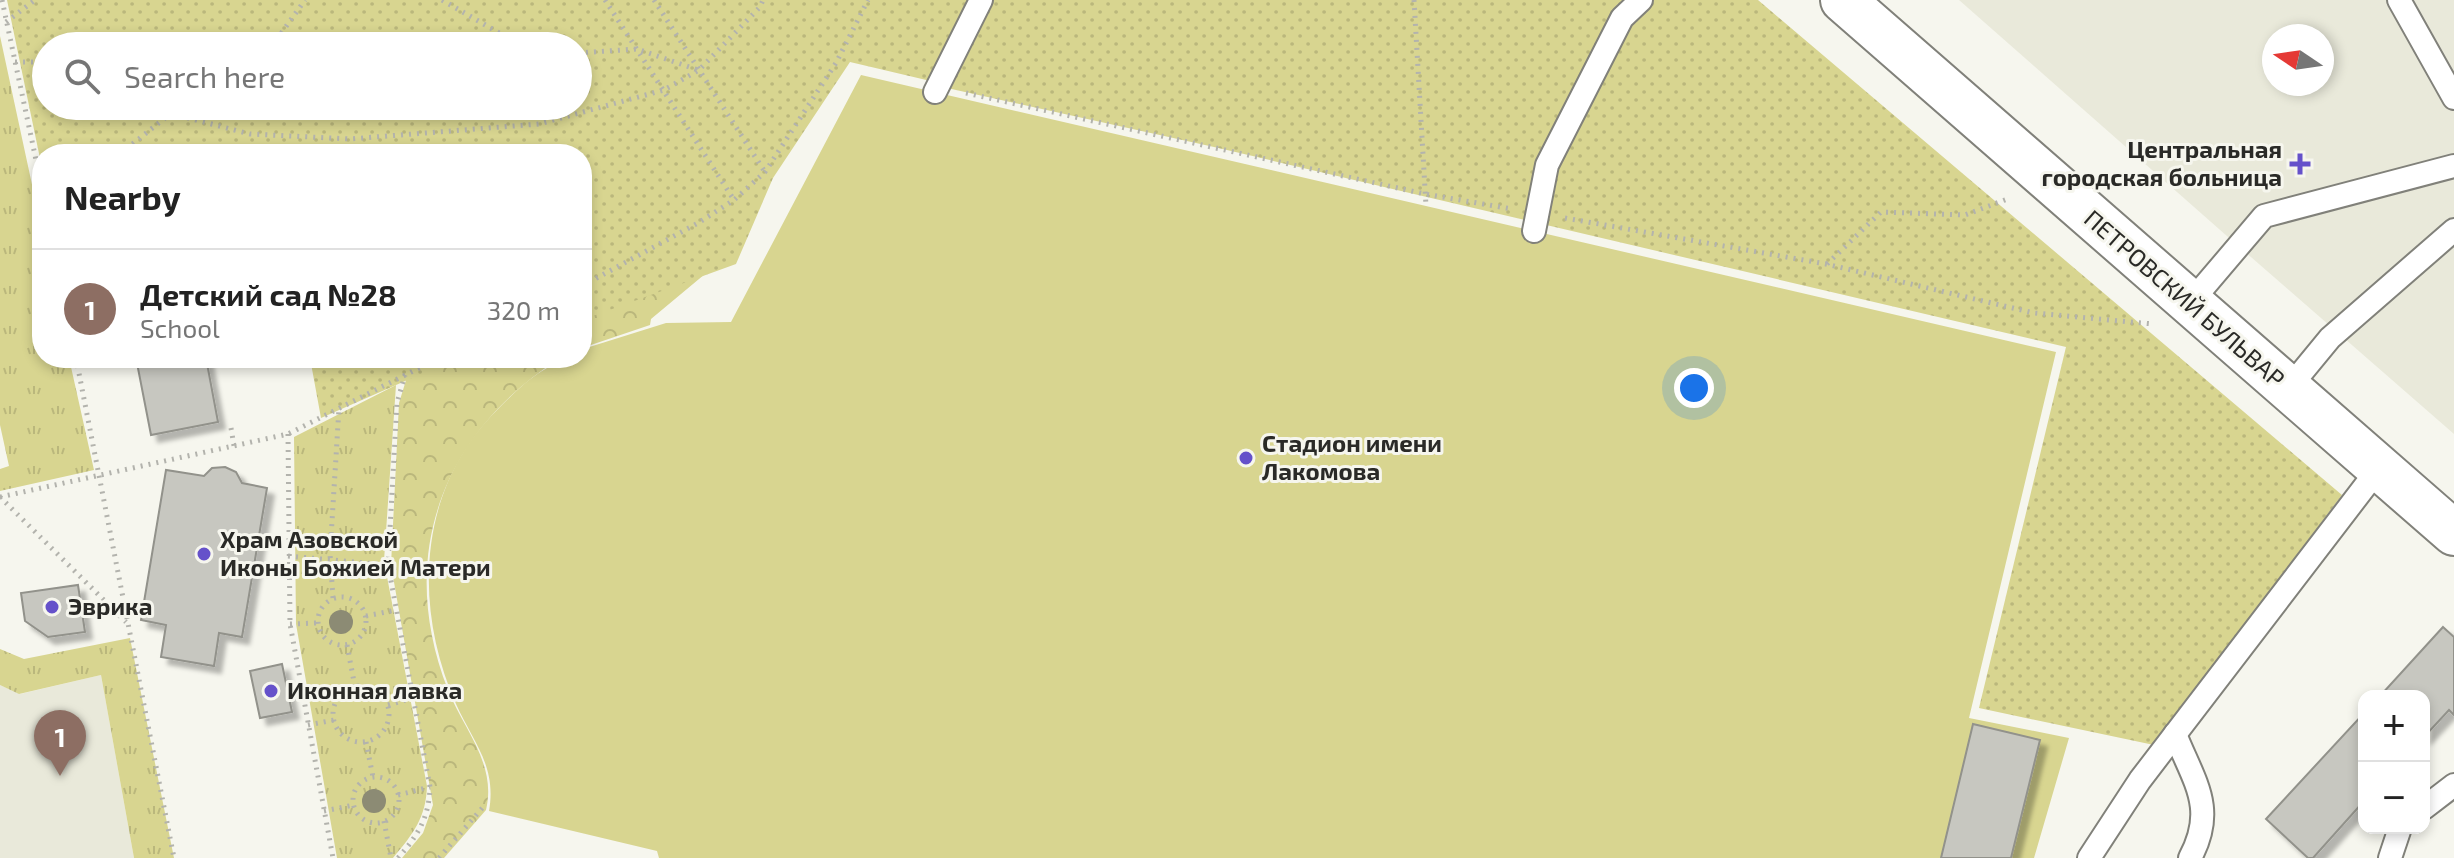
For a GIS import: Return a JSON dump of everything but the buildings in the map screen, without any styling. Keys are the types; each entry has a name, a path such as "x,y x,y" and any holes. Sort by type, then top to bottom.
{"street":[{"name":"ПЕТРОВСКИЙ БУЛЬВАР","path":"1843,0 2454,533"}],"lane":[{"path":"935,92 981,0"},
{"path":"1534,231 1547,165 1622,18 1641,0"},
{"path":"2399,0 2454,98"},
{"path":"2190,303 2264,216 2454,166"},
{"path":"2288,389 2330,338 2454,230"},
{"path":"2089,858 2175,734 2379,468"},
{"path":"2175,734 2205,810 2201,836 2190,858"},
{"path":"2430,803 2454,785"},
{"path":"2390,858 2398,834"}],"path":[{"path":"2,0 33,144"},
{"path":"6,22 35,0"},
{"path":"282,32 305,0"},
{"path":"442,0 498,32"},
{"path":"605,0 734,200"},
{"path":"654,0 765,172"},
{"path":"592,110 664,90 699,70 760,7 763,0"},
{"path":"592,281 640,257 734,200 765,172 836,63 868,0"},
{"path":"1414,0 1426,206"},
{"path":"592,52 637,49 699,70"},
{"path":"15,62 32,62"},
{"path":"132,144 161,120"},
{"path":"196,120 250,134 350,139 539,124 554,120"},
{"path":"1826,264 1881,212 1965,215 2012,198"},
{"path":"78,368 174,858"},
{"path":"0,497 288,434 419,368"},
{"path":"398,858 421,831 429,806 430,787 388,565 397,403 405,375"},
{"path":"333,598 330,559 339,408"},
{"path":"231,428 234,446"},
{"path":"288,434 290,624 333,858"},
{"path":"0,497 127,622"},
{"path":"288,556 388,565"},
{"path":"333,598 357,602 366,616 363,633 347,645 329,643 317,623 321,609 333,598"},
{"path":"366,616 397,610"},
{"path":"290,624 317,623"},
{"path":"347,645 355,687"},
{"path":"355,687 377,691 388,705 388,722 384,730 366,742 344,736 334,720 337,701 355,687"},
{"path":"388,705 413,698"},
{"path":"308,725 334,720"},
{"path":"366,742 373,777"},
{"path":"373,777 387,780 398,795 395,812 384,821 361,818 354,805 360,783 373,777"},
{"path":"398,795 430,787"},
{"path":"324,811 354,805"},
{"path":"439,858 484,806"},
{"path":"384,821 391,858"}],"shaded area":[{"name":"Центральная городская больница","path":"1959,0 2454,0 2454,434 2236,244"},
{"path":"101,675 134,858 0,858 0,685 20,694"}],"green space":[{"path":"7,0 1758,0 2342,495 2154,745 1979,708 2066,347 1214,147 938,86 939,83 850,62 773,178 736,264 592,316 592,144 37,144 32,120"},
{"path":"0,36 32,185 32,368 71,368 94,470 0,491 0,469 9,466 0,425"},
{"name":"Стадион имени Лакомова","path":"861,75 2056,352 1969,718 2069,738 2034,858 659,858 657,851 489,811 491,795 487,767 456,704 442,667 433,628 429,589 430,550 438,512 451,476 471,441 497,410 546,368 592,368 592,346 666,323 731,322"},
{"path":"705,274 651,319 650,325 592,345 592,313"},
{"path":"312,368 441,368 412,378 321,418"},
{"path":"433,368 547,368 519,389 485,423 459,461 440,503 429,547 427,593 433,641 448,690 483,762 488,793 486,810 444,858 402,858 423,833 433,805 391,565 399,403 407,377"},
{"path":"396,385 384,561 427,786 426,797 417,825 393,858 337,858 296,624 294,437"},
{"path":"130,638 174,858 134,858 101,675 19,694 0,685 0,649 24,659"}],"place":[{"name":"Центральная городская больница","path":"2300,164"},
{"name":"Стадион имени Лакомова","path":"1246,458"},
{"name":"Храм Азовской Иконы Божией Матери","path":"204,554"},
{"name":"Эврика","path":"52,607"},
{"name":"Иконная лавка","path":"271,691"},
{"name":"Детский сад №28","path":"60,776"}]}
